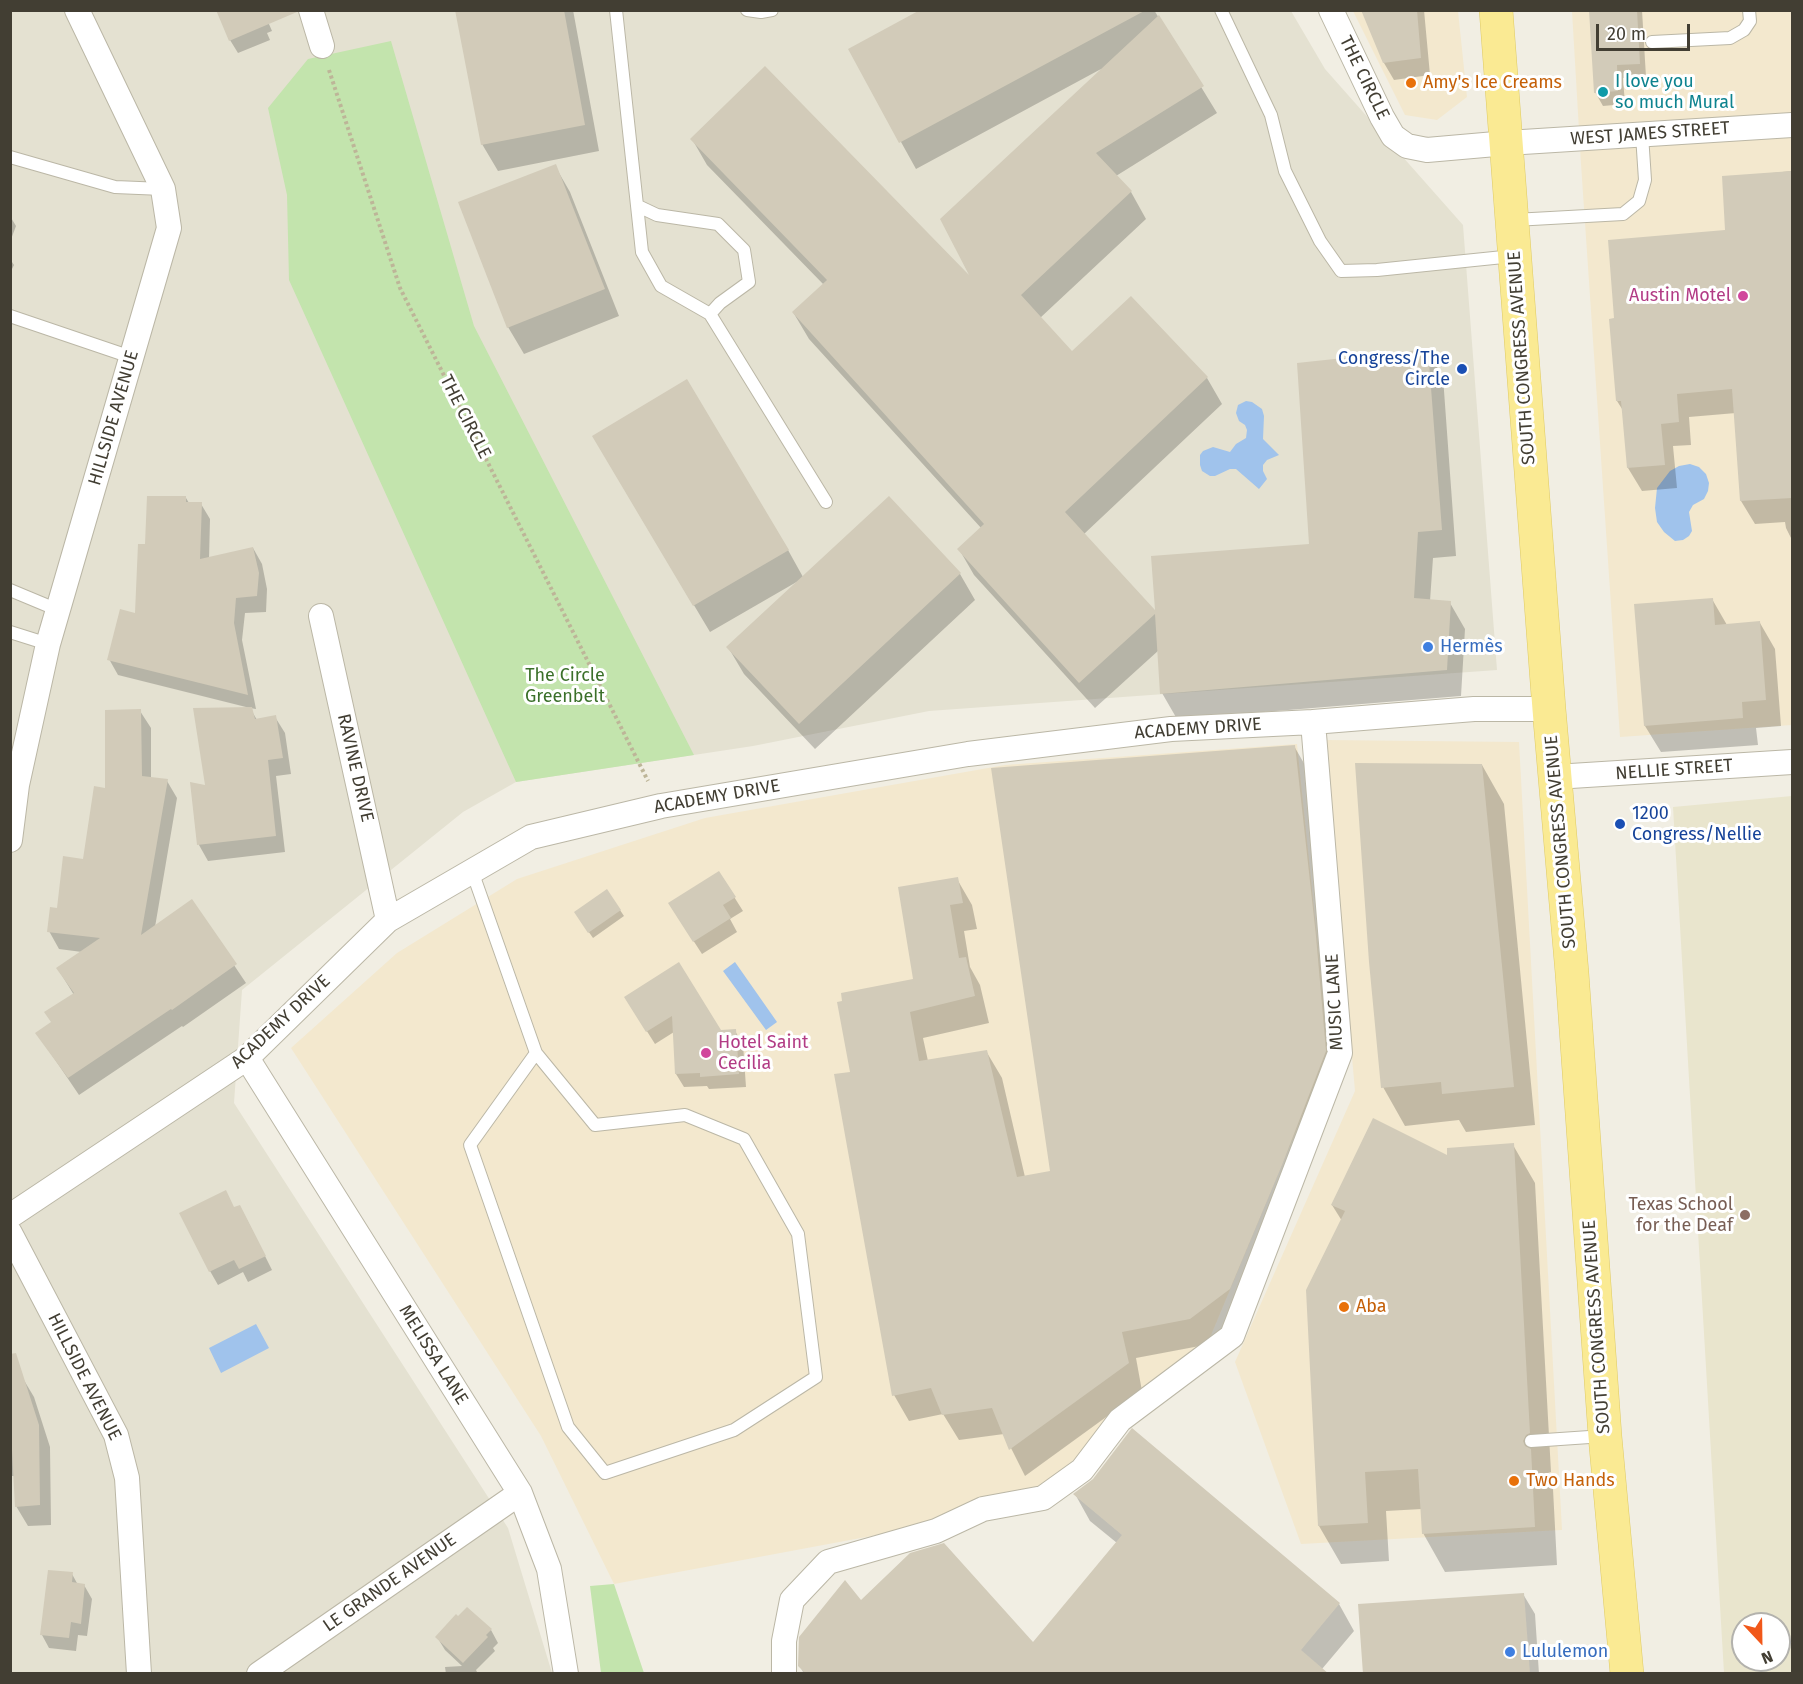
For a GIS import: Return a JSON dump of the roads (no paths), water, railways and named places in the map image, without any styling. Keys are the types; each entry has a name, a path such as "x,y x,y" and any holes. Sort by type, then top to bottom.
{"main road":[{"name":"SOUTH CONGRESS AVENUE","path":"1496,10 1549,709 1572,973 1605,1436 1627,1674"}],"street":[{"name":"HILLSIDE AVENUE","path":"10,840 16,785 48,644 169,228 163,189 77,10"},
{"path":"311,10 322,46"},
{"name":"THE CIRCLE","path":"1331,10 1393,136 1407,146 1427,150 1507,143"},
{"name":"WEST JAMES STREET","path":"1507,143 1792,125"},
{"name":"RAVINE DRIVE","path":"321,616 388,920"},
{"name":"ACADEMY DRIVE","path":"10,1216 247,1058 388,920 531,837 661,806 979,753 1171,729 1313,722 1474,709 1549,709"},
{"name":"MUSIC LANE","path":"784,1674 784,1641 792,1600 828,1562 936,1531 984,1509 1043,1498 1082,1470 1120,1420 1232,1336 1340,1053 1313,722"},
{"name":"NELLIE STREET","path":"1555,777 1792,762"},
{"name":"MELISSA LANE","path":"247,1058 520,1493 549,1569 566,1674"},
{"name":"HILLSIDE AVENUE","path":"10,1233 116,1435 127,1478 139,1674"},
{"name":"LE GRANDE AVENUE","path":"259,1674 520,1493"}],"lane":[{"path":"616,10 642,252 661,286 710,314 826,502"},
{"path":"747,10 762,12 772,10"},
{"path":"1221,10 1271,115 1286,171 1320,241 1341,271 1377,270 1515,256"},
{"path":"1652,42 1730,38 1744,30 1750,21 1749,10"},
{"path":"1513,220 1623,214 1639,201 1645,180 1642,135"},
{"path":"10,157 115,187 163,189"},
{"path":"638,206 657,215 718,224 744,250 749,282 720,303 710,314"},
{"path":"10,316 131,357"},
{"path":"10,590 58,610"},
{"path":"10,632 48,644"},
{"path":"472,871 536,1053 595,1125 685,1115 744,1139 798,1234 816,1377 734,1430 605,1473 568,1427 470,1145 536,1053"},
{"path":"1531,1441 1605,1436"}],"water":[{"path":"1246,401 1262,409 1263,439 1279,455 1267,460 1263,465 1267,479 1259,489 1236,469 1210,476 1202,471 1200,465 1200,455 1203,451 1213,447 1230,452 1236,444 1246,438 1245,425 1239,421 1236,413 1238,405"},
{"path":"1690,464 1699,467 1706,474 1709,483 1708,491 1704,499 1693,505 1689,512 1692,531 1689,536 1675,541 1657,522 1655,508 1657,488 1670,471"},
{"path":"735,962 777,1022 766,1030 723,971"},
{"path":"256,1324 269,1348 221,1373 209,1348"}],"place":[{"name":"Amy's Ice Creams","path":"1411,83"},
{"name":"I love you so much Mural","path":"1603,92"},
{"name":"Austin Motel","path":"1743,296"},
{"name":"Congress/The Circle","path":"1462,369"},
{"name":"Hermès","path":"1428,647"},
{"name":"1200 Congress/Nellie","path":"1620,824"},
{"name":"Hotel Saint Cecilia","path":"706,1053"},
{"name":"Texas School for the Deaf","path":"1745,1215"},
{"name":"Aba","path":"1344,1307"},
{"name":"Two Hands","path":"1514,1481"},
{"name":"Lululemon","path":"1510,1652"}],"park label":[{"name":"The Circle Greenbelt","path":"565,686"}]}
